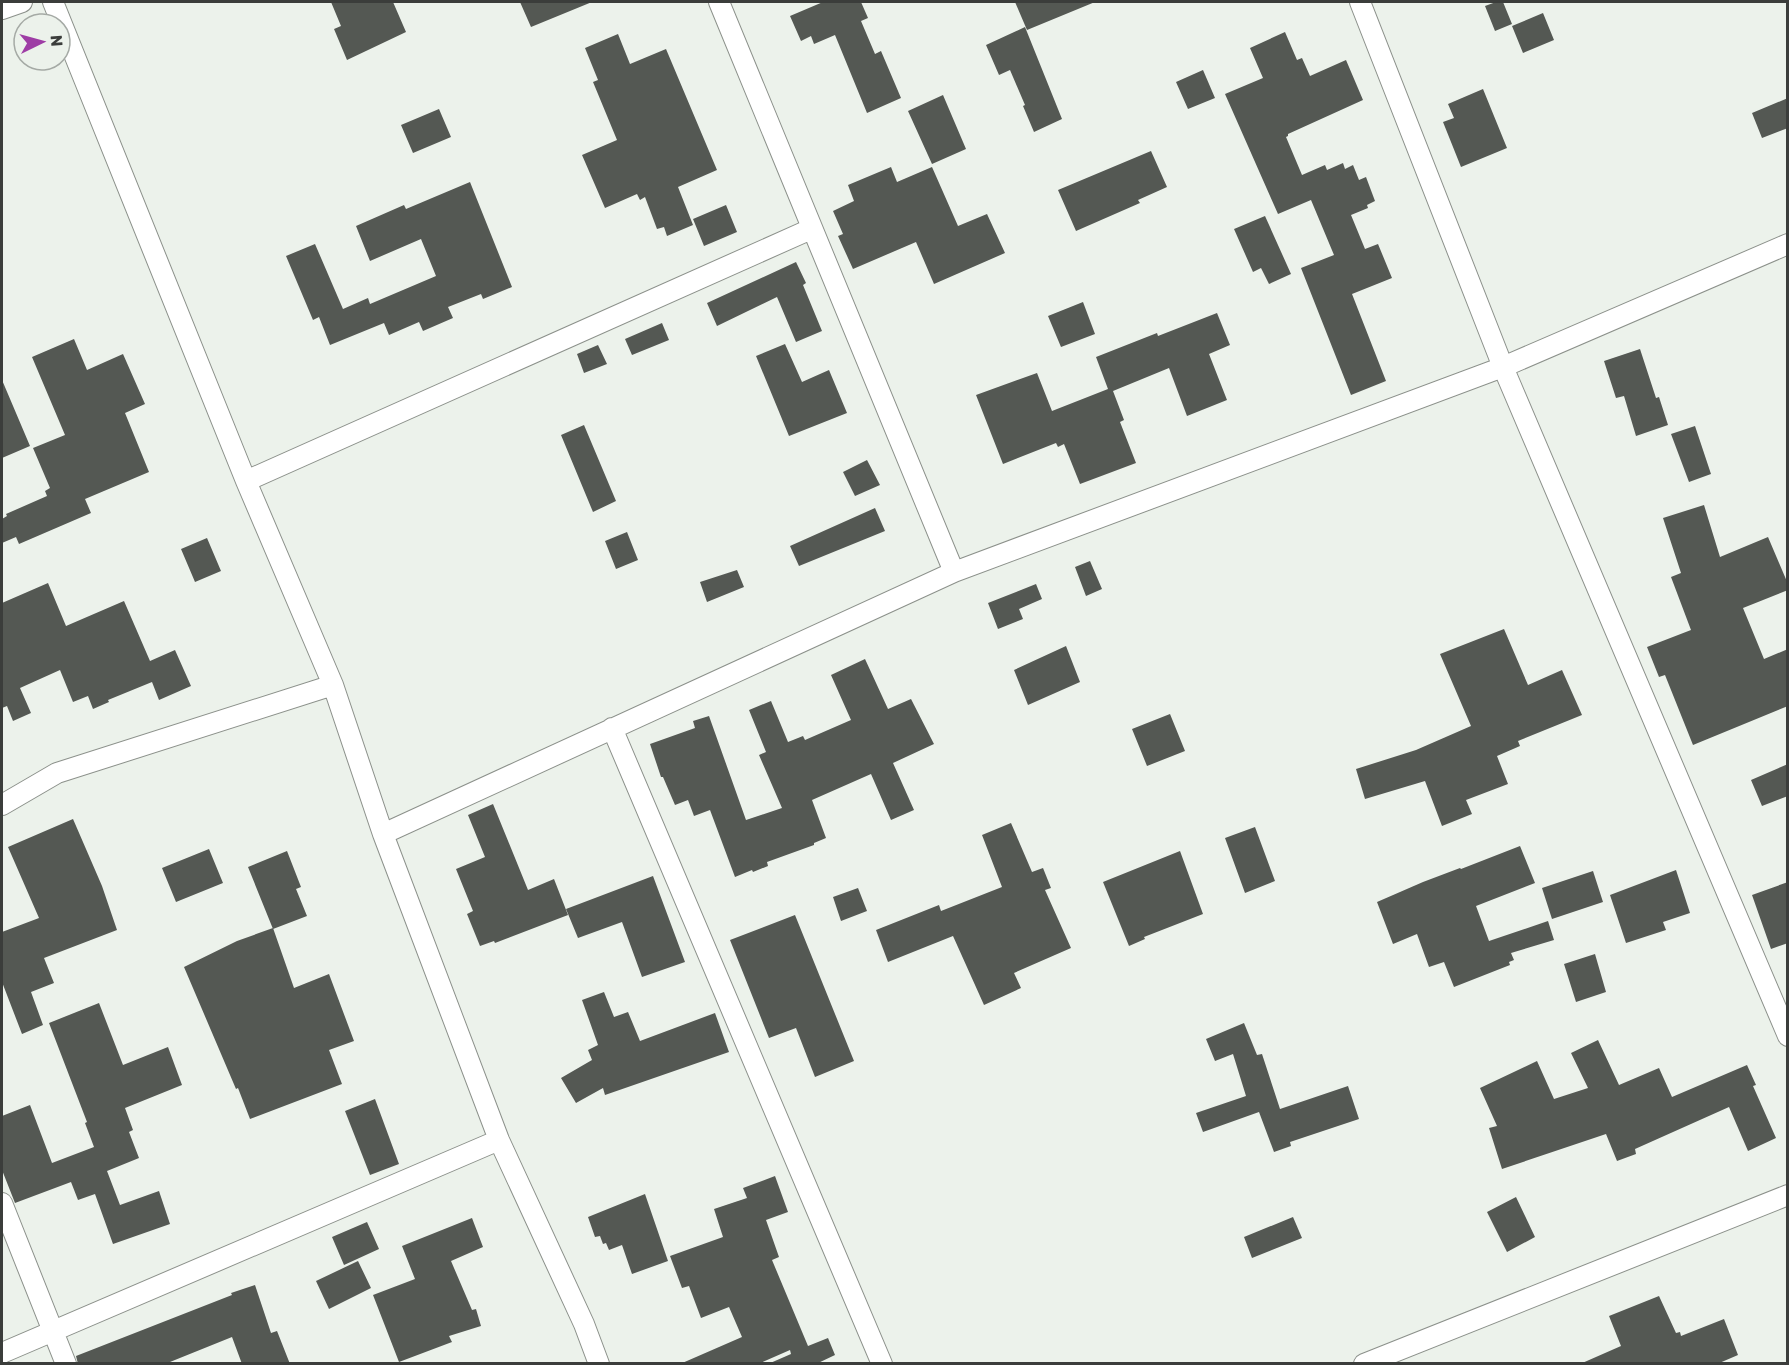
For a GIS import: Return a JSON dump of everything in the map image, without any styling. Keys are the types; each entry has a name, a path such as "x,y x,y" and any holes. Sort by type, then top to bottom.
{"street":[{"path":"2,9 22,2"},
{"path":"53,2 246,481 333,685 383,834 499,1140 584,1324 599,1364"},
{"path":"719,2 954,572"},
{"path":"1360,2 1503,367 1788,1036"},
{"path":"246,481 811,229"},
{"path":"383,834 954,572 1503,367 1788,244"},
{"path":"2,805 57,773 333,685"},
{"path":"612,728 882,1364"},
{"path":"2,1353 499,1140"},
{"path":"1364,1364 1788,1195"},
{"path":"2,1203 66,1364"}],"building":[{"path":"331,2 393,2 406,32 347,60 334,29 341,26"},
{"path":"520,2 592,2 531,27"},
{"path":"823,2 861,2 868,18 861,21 875,54 881,51 901,98 867,113 835,35 814,44 811,36 801,41 790,16"},
{"path":"1015,2 1095,2 1027,30"},
{"path":"1503,2 1512,24 1495,31 1485,6"},
{"path":"1543,13 1554,40 1523,53 1512,26"},
{"path":"1025,27 1062,119 1034,132 1010,70 999,75 986,45"},
{"path":"1285,32 1297,60 1302,58 1310,76 1346,60 1363,100 1288,134 1286,137 1302,175 1325,165 1327,170 1343,163 1345,169 1353,165 1359,180 1366,177 1375,201 1367,205 1368,208 1351,215 1365,249 1378,244 1392,278 1352,294 1386,381 1351,395 1301,268 1334,255 1311,200 1278,214 1225,94 1263,78 1250,48"},
{"path":"618,34 630,64 666,49 717,170 678,187 693,225 667,236 664,227 657,229 645,197 640,200 637,194 605,208 582,155 617,140 593,82 598,80 585,48"},
{"path":"1203,70 1215,98 1188,109 1176,82"},
{"path":"1483,89 1507,148 1461,167 1443,122 1454,118 1448,104"},
{"path":"943,95 966,149 932,164 908,111"},
{"path":"1788,98 1788,128 1762,138 1752,113"},
{"path":"439,109 451,137 413,153 401,125"},
{"path":"1151,151 1167,187 1138,200 1140,203 1076,231 1058,190"},
{"path":"891,167 897,182 932,167 958,226 987,214 1005,253 934,284 916,242 853,269 838,236 843,234 833,211 854,201 848,185"},
{"path":"470,182 512,287 483,299 481,294 448,307 453,318 423,331 419,322 389,335 384,323 330,345 319,317 313,320 286,256 315,244 343,309 368,298 370,304 436,276 421,239 370,261 356,226 404,205 406,209"},
{"path":"726,205 737,232 704,246 693,219"},
{"path":"1265,216 1291,274 1269,284 1261,268 1253,272 1234,229"},
{"path":"796,262 806,283 803,285 822,331 796,342 777,297 717,326 707,303"},
{"path":"1083,302 1095,334 1061,347 1048,316"},
{"path":"1217,313 1230,345 1209,354 1227,400 1187,416 1169,368 1113,391 1124,420 1120,422 1136,463 1080,484 1064,444 1058,447 1056,443 1003,464 976,395 1037,373 1052,411 1108,389 1096,357"},
{"path":"662,323 669,340 632,355 625,339"},
{"path":"74,339 87,370 123,354 145,404 125,413 149,472 85,499 91,513 19,544 16,537 2,543 2,519 7,516 6,514 47,496 45,491 50,488 33,448 65,435 32,357"},
{"path":"785,344 802,382 829,370 847,413 789,436 756,356"},
{"path":"598,345 607,364 584,373 577,354"},
{"path":"1640,349 1656,398 1659,397 1668,425 1636,436 1624,396 1616,398 1604,361"},
{"path":"2,380 30,446 2,458"},
{"path":"584,425 616,501 593,512 561,435"},
{"path":"1695,426 1711,474 1689,482 1671,434"},
{"path":"867,460 880,485 855,496 843,472"},
{"path":"1704,505 1720,557 1768,537 1788,584 1788,590 1743,608 1764,659 1788,649 1788,706 1693,745 1665,675 1659,677 1647,647 1691,630 1671,577 1681,573 1663,518"},
{"path":"875,508 885,531 799,566 790,546"},
{"path":"627,532 638,560 616,569 605,541"},
{"path":"207,538 221,571 195,582 181,549"},
{"path":"1090,561 1102,589 1086,596 1075,567"},
{"path":"737,570 744,587 707,602 700,582"},
{"path":"48,583 66,626 124,601 150,661 175,650 191,686 159,700 152,682 108,700 109,702 93,709 88,696 73,702 60,670 20,688 31,713 13,721 7,706 2,708 2,603"},
{"path":"1036,584 1042,599 1019,609 1023,619 998,629 988,603"},
{"path":"1504,629 1528,685 1562,670 1582,715 1518,741 1520,746 1497,756 1508,784 1466,800 1472,814 1442,826 1425,781 1365,799 1356,769 1416,750 1471,726 1440,654"},
{"path":"1066,646 1080,682 1028,705 1014,670"},
{"path":"865,659 888,709 911,699 934,744 893,763 914,810 891,820 871,774 812,800 826,838 814,845 767,862 768,866 735,877 710,810 694,816 688,800 675,805 661,777 650,744 695,728 693,721 709,716 746,820 782,808 759,755 766,752 749,710 771,701 788,742 803,736 805,740 851,720 831,675"},
{"path":"1170,714 1185,751 1147,766 1132,729"},
{"path":"1788,764 1788,796 1762,806 1751,780"},
{"path":"493,804 528,890 554,879 568,915 495,943 494,941 480,946 467,914 473,911 456,869 485,857 468,815"},
{"path":"73,819 102,886 117,930 44,958 54,983 31,992 43,1025 22,1034 2,982 2,932 39,918 8,847"},
{"path":"1011,823 1032,872 1043,868 1051,888 1045,890 1071,948 1014,973 1021,988 984,1005 953,936 888,962 876,930 939,905 941,911 1002,887 982,835"},
{"path":"1255,827 1275,881 1245,893 1225,838"},
{"path":"1520,846 1535,883 1476,906 1489,941 1548,921 1554,940 1511,953 1514,960 1509,962 1510,965 1454,987 1444,962 1429,967 1417,934 1393,944 1377,902 1423,882"},
{"path":"209,849 223,883 176,902 162,868"},
{"path":"287,851 301,887 296,889 307,916 273,929 248,867"},
{"path":"1180,851 1203,914 1144,937 1145,939 1129,946 1103,882"},
{"path":"1676,870 1690,913 1663,922 1666,930 1626,943 1610,895"},
{"path":"1593,871 1603,902 1552,919 1542,888"},
{"path":"653,876 685,962 642,977 622,922 578,938 566,909"},
{"path":"1788,882 1788,943 1771,949 1752,895"},
{"path":"858,888 867,911 841,921 833,897"},
{"path":"795,915 854,1061 815,1077 796,1028 769,1038 730,940"},
{"path":"273,928 294,988 329,974 354,1041 329,1050 342,1084 250,1119 184,967 237,941"},
{"path":"1595,954 1606,992 1576,1002 1564,964"},
{"path":"604,992 614,1017 628,1012 640,1041 715,1013 729,1052 605,1095 603,1088 576,1103 561,1078 592,1060 588,1050 598,1045 582,1000"},
{"path":"99,1003 123,1065 168,1047 182,1085 125,1108 133,1130 129,1132 139,1158 107,1171 120,1205 159,1191 170,1224 113,1244 95,1194 78,1200 71,1182 15,1203 2,1170 2,1116 30,1105 52,1163 94,1147 85,1123 87,1122 49,1023"},
{"path":"1244,1023 1257,1055 1262,1054 1280,1109 1348,1086 1359,1119 1290,1142 1291,1146 1274,1152 1259,1112 1203,1132 1196,1113 1246,1096 1233,1054 1215,1061 1206,1039"},
{"path":"1598,1040 1619,1085 1659,1068 1672,1097 1747,1065 1756,1085 1753,1086 1776,1138 1748,1151 1729,1107 1635,1149 1636,1154 1617,1161 1606,1134 1502,1169 1489,1128 1497,1126 1480,1088 1537,1061 1554,1099 1588,1088 1571,1053"},
{"path":"375,1099 399,1164 370,1175 345,1111"},
{"path":"775,1176 788,1212 766,1220 779,1257 772,1260 808,1346 828,1338 835,1355 816,1364 768,1364 791,1354 790,1350 758,1364 680,1364 742,1337 729,1307 701,1318 689,1286 682,1288 670,1256 723,1237 714,1209 747,1198 743,1188"},
{"path":"645,1194 668,1261 632,1274 622,1245 609,1250 606,1243 603,1244 600,1236 595,1237 588,1217"},
{"path":"1516,1197 1535,1237 1507,1252 1487,1212"},
{"path":"1293,1217 1302,1238 1252,1258 1244,1237"},
{"path":"472,1218 483,1247 451,1261 472,1310 476,1309 481,1326 449,1336 452,1342 399,1362 373,1295 415,1279 402,1246"},
{"path":"367,1222 379,1249 344,1265 332,1237"},
{"path":"358,1261 371,1288 329,1309 316,1281"},
{"path":"255,1285 271,1333 277,1331 290,1364 242,1364 232,1337 165,1364 78,1364 76,1356"},
{"path":"1659,1296 1676,1333 1680,1332 1681,1336 1724,1319 1738,1355 1717,1364 1580,1364 1621,1346 1609,1316"}]}
